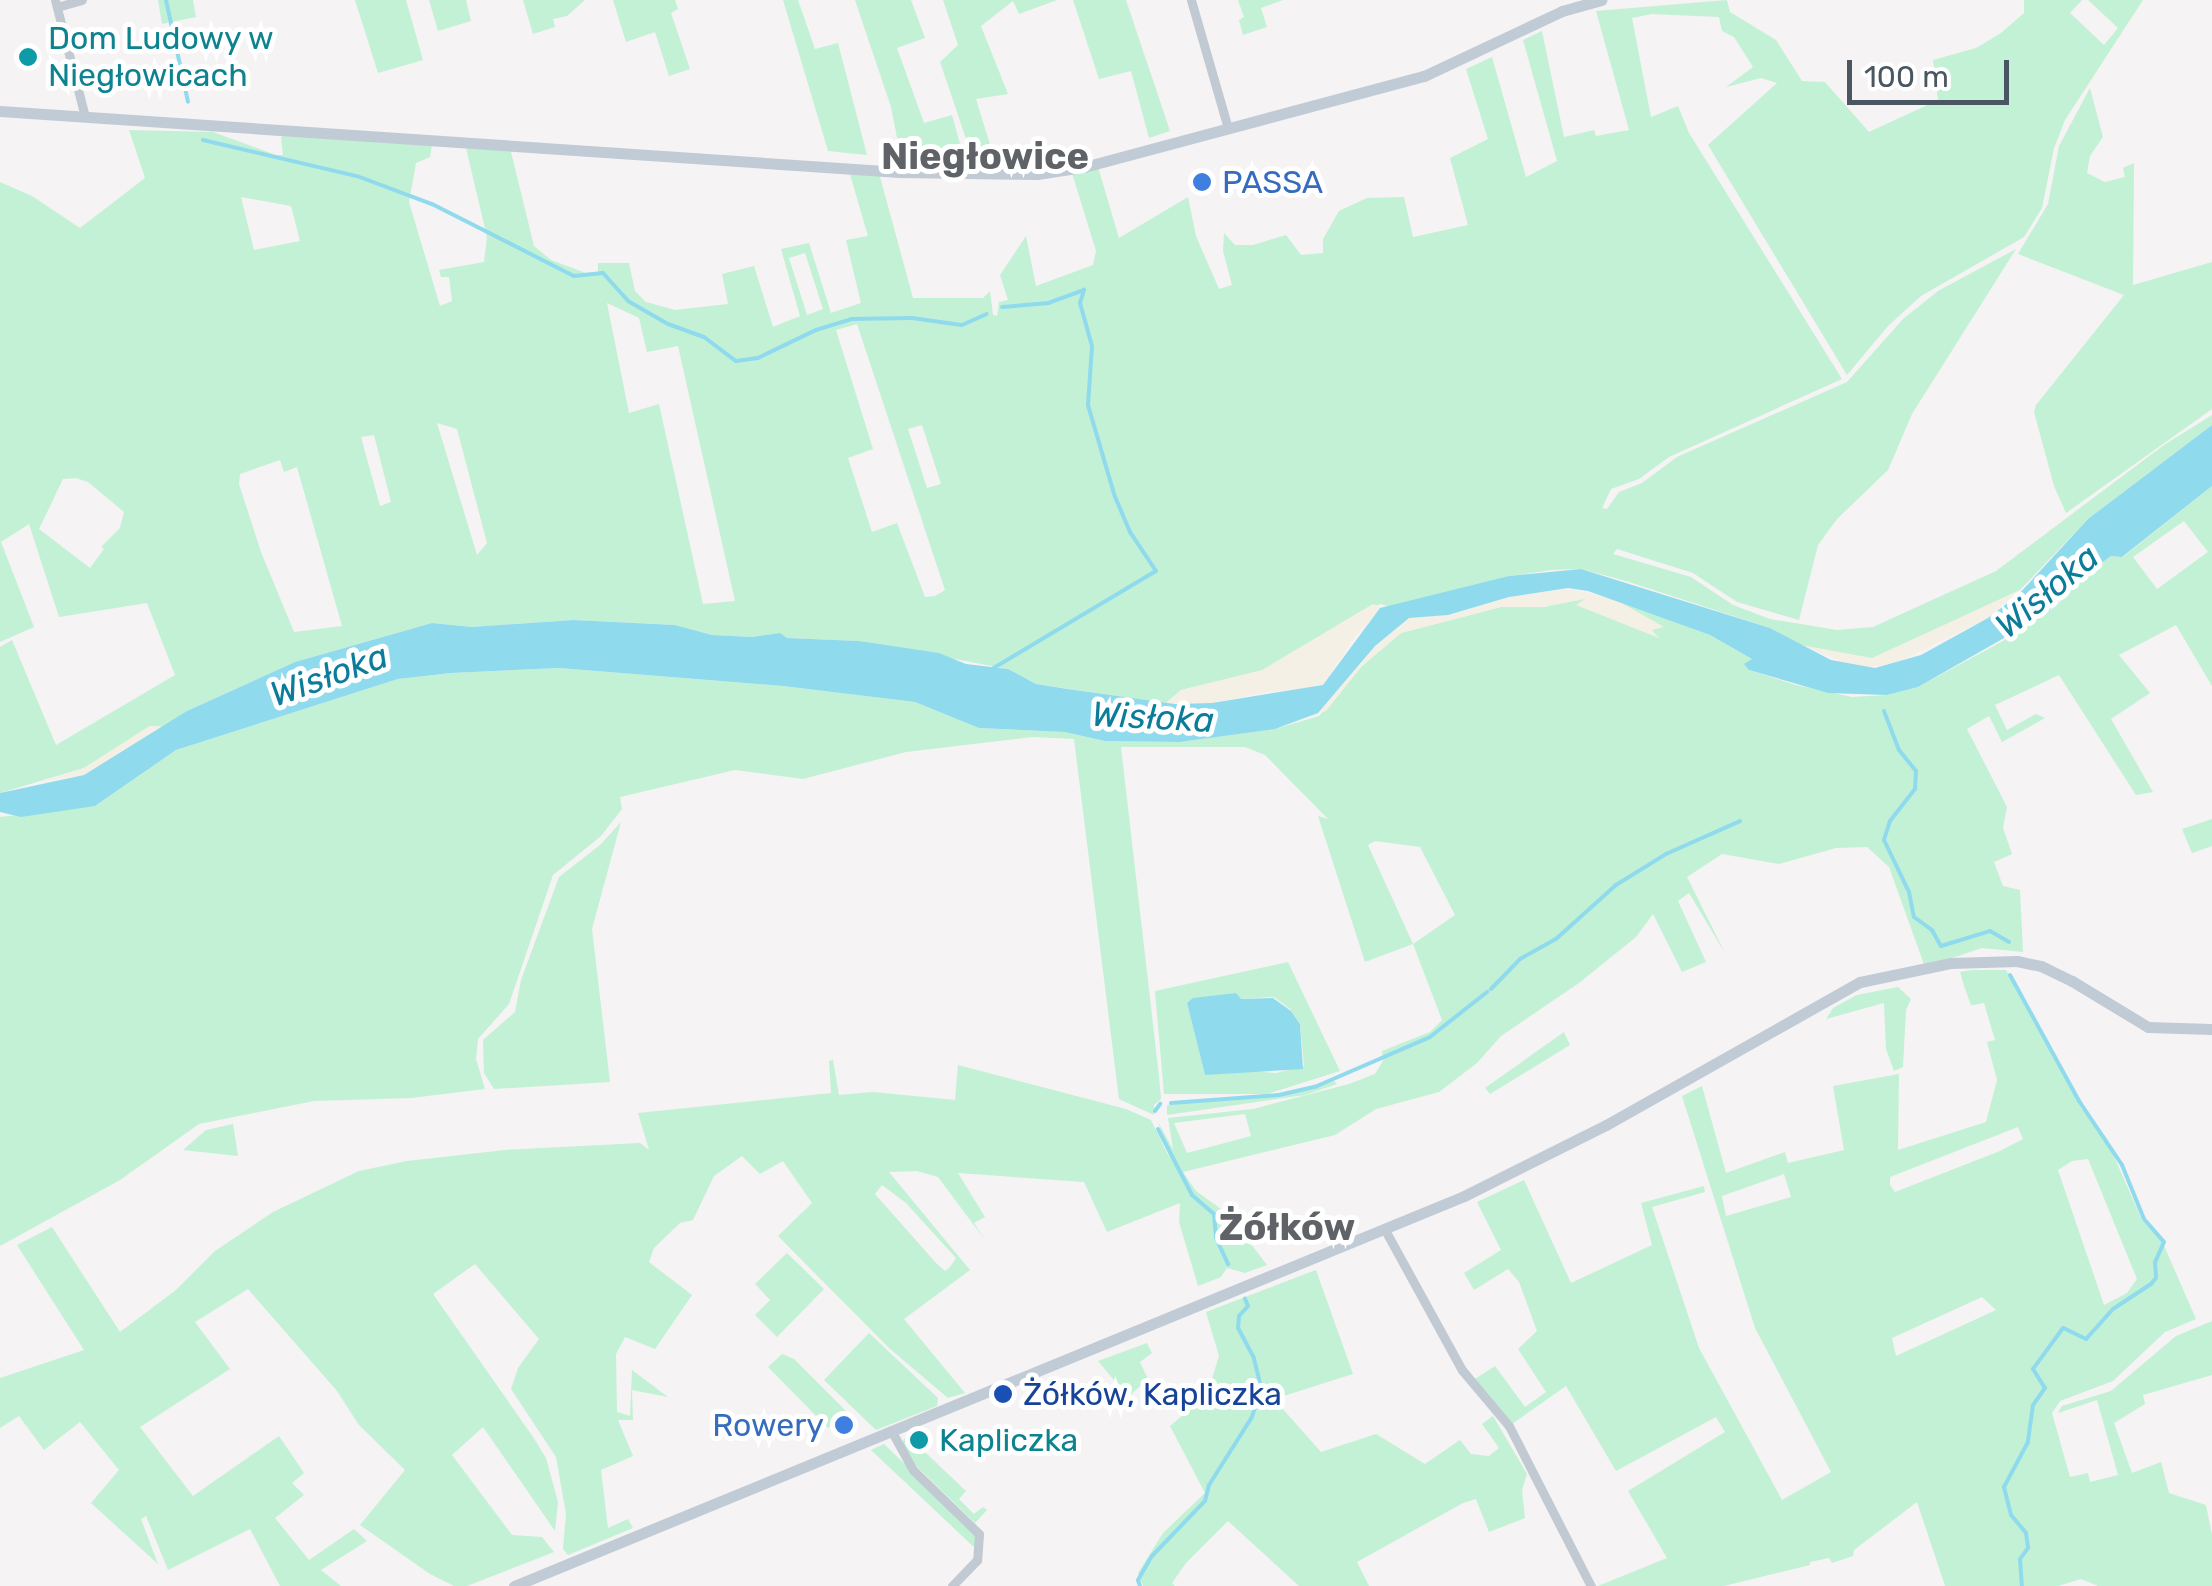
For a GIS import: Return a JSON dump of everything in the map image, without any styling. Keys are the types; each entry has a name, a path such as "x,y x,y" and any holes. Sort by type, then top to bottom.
{"main road":[{"path":"0,110 987,176 1084,166 1424,76 1475,56 1562,12 1597,1"},
{"path":"514,1586 1384,1230 1526,1167 1860,982 1930,966 2003,960 2041,966 2148,1026 2212,1029"}],"street":[{"path":"82,0 56,3 84,116"},
{"path":"1191,0 1226,126"},
{"path":"1384,1230 1462,1370 1509,1426 1591,1586"},
{"path":"891,1430 913,1470 979,1534 977,1560 952,1586"}],"green space":[{"path":"158,0 193,0 196,17 162,24"},
{"path":"355,0 406,0 423,60 378,73"},
{"path":"429,0 466,0 471,21 438,31"},
{"path":"523,0 585,0 567,16 553,19 555,27 533,34"},
{"path":"613,0 675,0 678,9 671,13 690,69 669,76 655,32 626,42"},
{"path":"783,0 798,0 815,49 838,43 867,155 828,151"},
{"path":"855,0 911,0 925,38 897,48 924,123 952,115 965,162 901,158 891,107"},
{"path":"943,0 1057,0 1019,14 1013,1 981,26 1008,94 976,99 996,164 974,163 940,62 958,45"},
{"path":"1073,0 1126,0 1170,131 1149,138 1131,71 1099,79"},
{"path":"1238,0 1283,0 1261,8 1267,27 1243,35 1239,20 1244,17"},
{"path":"1727,0 1730,12 1776,40 1802,81 1825,82 1869,132 1938,100 1933,60 1976,48 2001,33 2024,13 2024,0 2082,0 2070,13 2104,45 2118,28 2088,0 2143,0 2065,120 2054,148 2042,208 2024,237 1921,296 1888,326 1847,375 1708,145 1777,83 1761,78 1726,87 1753,67 1734,37 1722,31 1719,17 1652,14 1632,18 1651,117 1678,106 1689,133 1842,379 1669,457 1639,479 1611,489 1602,508 1607,509 1619,492 1642,483 1677,457 1847,382 1903,319 1938,291 2016,249 1912,414 1888,470 1837,519 1818,545 1799,620 1737,602 1693,573 1617,549 1613,554 1691,577 1733,605 1770,619 1837,630 1873,627 1996,571 2164,445 2212,415 2212,425 2088,519 2020,590 1872,659 1801,645 1770,628 1581,569 1509,576 1392,608 1381,604 1361,611 1262,671 1181,690 1166,703 1036,684 1008,669 859,641 786,638 780,633 752,637 712,635 675,625 573,620 472,627 432,623 295,662 187,711 165,727 150,726 84,768 0,793 0,647 12,640 56,745 175,675 147,603 59,617 29,524 1,542 34,627 0,642 0,182 32,196 80,228 145,178 129,130 213,132 276,155 283,155 281,137 286,135 432,145 430,157 416,163 409,202 440,306 452,301 449,277 441,277 439,270 484,262 487,237 466,148 506,149 511,152 534,246 551,260 586,273 598,272 598,263 629,263 635,291 646,302 675,310 728,304 722,274 754,266 773,327 800,316 781,249 809,243 831,313 861,303 846,240 868,236 849,171 879,173 913,298 983,298 990,291 993,315 997,316 999,302 1008,300 1000,275 1026,236 1036,286 1093,265 1096,251 1072,173 1098,167 1119,238 1188,197 1196,236 1219,289 1232,285 1223,251 1224,233 1235,245 1253,245 1286,235 1301,255 1323,253 1323,239 1339,211 1367,198 1404,197 1413,237 1468,225 1450,158 1488,139 1466,69 1492,57 1526,177 1557,161 1523,40 1542,31 1564,137 1594,130 1596,136 1629,130 1596,11","holes":["241,197 291,206 300,241 254,250","805,253 823,309 807,315 789,258","607,303 639,318 647,352 678,346 735,601 703,604 659,404 629,413","857,324 945,590 935,596 925,597 897,523 872,532 848,458 873,449 836,330","437,423 457,429 487,543 477,555","922,425 941,484 927,488 908,429","374,435 391,502 380,506 361,437","280,460 284,472 297,467 342,626 294,632 261,552 239,484 240,474","63,479 88,482 124,512 120,528 101,547 104,549 90,568 39,529"]},
{"path":"2090,88 2103,137 2090,156 2087,173 2105,182 2125,177 2123,168 2134,163 2133,285 2212,262 2212,409 2066,513 2054,486 2034,412 2124,295 2018,254 2048,204 2059,146"},
{"path":"2212,486 2212,686 2176,625 2119,655 2150,693 2111,719 2153,792 2136,795 2059,675 1995,705 2007,730 2036,714 2045,718 2002,742 1989,716 1967,729 2007,807 2003,828 2012,854 1994,862 2003,886 2020,890 2023,952 1982,948 1925,967 1889,867 1867,847 1836,848 1779,864 1722,854 1687,877 1725,953 1689,893 1678,901 1706,962 1682,972 1653,914 1636,937 1579,983 1501,1036 1477,1063 1439,1092 1376,1109 1335,1135 1183,1172 1196,1191 1228,1214 1267,1265 1245,1273 1227,1268 1221,1277 1198,1286 1179,1222 1180,1203 1107,1232 1084,1182 958,1173 985,1217 974,1223 985,1240 938,1177 917,1171 889,1172 970,1270 904,1319 965,1393 948,1398 889,1348 778,1236 812,1203 783,1161 760,1174 742,1156 714,1176 693,1220 680,1223 654,1248 649,1262 692,1295 655,1349 625,1337 616,1354 617,1412 630,1416 632,1370 668,1397 632,1390 633,1420 618,1420 633,1456 601,1470 608,1528 628,1519 633,1528 568,1555 563,1549 566,1514 556,1457 511,1389 518,1368 539,1339 475,1264 433,1294 546,1458 558,1502 555,1531 483,1427 452,1455 512,1535 542,1537 554,1552 467,1586 454,1586 430,1574 360,1525 405,1470 359,1425 337,1391 248,1289 195,1322 230,1369 140,1427 193,1496 279,1436 304,1473 292,1483 304,1495 275,1518 309,1560 354,1529 367,1541 321,1570 341,1586 280,1586 250,1529 168,1570 146,1516 141,1519 158,1564 91,1503 119,1470 80,1422 44,1450 19,1416 0,1428 0,1378 84,1350 17,1245 52,1227 120,1332 176,1290 215,1251 273,1212 359,1171 407,1161 505,1150 640,1143 649,1150 638,1113 831,1093 829,1061 833,1060 839,1095 873,1092 955,1100 958,1065 1126,1109 1151,1120 1170,1159 1158,1122 1173,1149 1168,1118 1253,1109 1349,1084 1375,1074 1383,1061 1382,1051 1430,1032 1442,1020 1413,944 1365,962 1318,816 1328,819 1265,755 1245,747 1121,747 1159,1076 1161,1099 1154,1105 1154,1115 1119,1099 1074,739 1033,737 906,752 803,779 735,770 620,797 622,809 601,836 553,875 509,1004 478,1039 476,1059 485,1089 411,1098 314,1101 199,1124 120,1180 0,1246 0,817 95,806 176,750 398,679 451,673 559,668 783,686 915,702 979,728 1066,732 1105,741 1180,742 1275,729 1319,716 1362,666 1401,633 1501,607 1544,607 1579,598 1587,599 1578,605 1656,636 1651,630 1655,627 1618,601 1710,635 1752,659 1749,670 1796,685 1852,697 1887,695 1918,687 2001,642 2056,606 2081,578 2111,556 2123,557","holes":["2184,521 2208,552 2157,589 2133,557","1375,841 1420,847 1455,915 1413,944 1368,845","1245,1114 1251,1136 1187,1153 1174,1123","882,1185 906,1203 956,1258 950,1267 945,1271 936,1263 875,1194"]},
{"path":"2212,819 2212,846 2192,853 2182,829"},
{"path":"621,822 592,929 610,1082 494,1089 484,1073 483,1040 515,1012 521,980 559,877 600,845"},
{"path":"1288,962 1340,1071 1267,1094 1164,1094 1155,991","holes":["1236,993 1240,999 1274,997 1290,1009 1300,1024 1304,1066 1276,1073 1241,1070 1205,1075 1187,1003"]},
{"path":"2006,970 2081,1108 2105,1136 2142,1220 2162,1241 2196,1319 2165,1332 2113,1381 2060,1401 2052,1413 2070,1477 2088,1473 2090,1482 2118,1475 2097,1400 2058,1413 2062,1406 2111,1391 2176,1336 2212,1321 2212,1375 2143,1395 2145,1404 2114,1423 2132,1473 2161,1462 2169,1493 2206,1505 2212,1535 2212,1586 2098,1586 2081,1579 2058,1586 1945,1586 1917,1502 1854,1550 1853,1556 1832,1563 1829,1558 1810,1562 1724,1586 1598,1586 1667,1558 1628,1491 1725,1432 1716,1417 1616,1471 1566,1386 1512,1424 1475,1379 1495,1366 1525,1407 1546,1392 1518,1349 1537,1331 1519,1282 1508,1269 1474,1290 1464,1273 1501,1250 1477,1202 1524,1180 1571,1283 1652,1245 1641,1203 1704,1186 1705,1192 1652,1207 1699,1348 1782,1500 1831,1472 1755,1328 1682,1096 1702,1086 1726,1173 1785,1152 1788,1163 1844,1150 1833,1086 1899,1074 1898,1150 1986,1122 1997,1080 1987,1042 1995,1040 1984,1003 1971,1005 1960,972","holes":["2018,1127 2023,1139 1895,1192 1890,1177","2088,1159 2137,1279 2127,1293 2104,1305 2058,1170 2072,1161","1784,1174 1791,1197 1726,1216 1722,1196","1982,1297 1996,1310 1896,1356 1892,1338"]},
{"path":"1898,987 1911,999 1906,1010 1903,1067 1894,1071 1886,1049 1884,1003 1826,1019 1833,1008 1857,995"},
{"path":"1564,1032 1570,1045 1490,1094 1485,1088"},
{"path":"1334,1081 1337,1084 1305,1095 1167,1115 1167,1105 1276,1096"},
{"path":"233,1124 238,1156 183,1150 206,1130"},
{"path":"787,1253 824,1289 777,1337 755,1315 770,1300 755,1284"},
{"path":"1316,1270 1353,1374 1274,1399 1321,1452 1376,1434 1425,1464 1460,1440 1471,1454 1489,1456 1499,1448 1482,1424 1493,1416 1527,1474 1522,1490 1525,1518 1489,1532 1476,1499 1463,1503 1357,1562 1369,1586 1299,1586 1228,1521 1186,1563 1172,1583 1175,1586 1143,1586 1138,1573 1163,1533 1205,1493 1170,1426 1207,1395 1219,1356 1206,1312"},
{"path":"869,1333 938,1398 937,1406 876,1430 824,1380"},
{"path":"1147,1343 1152,1353 1140,1362 1148,1379 1128,1397 1098,1361"},
{"path":"782,1354 794,1359 848,1413 828,1428 768,1367"},
{"path":"907,1435 966,1491 959,1499 974,1514 983,1507 987,1510 975,1523 909,1459 902,1442"},
{"path":"884,1444 974,1530 977,1550 871,1450"}],"sand":[{"path":"1568,588 1618,601 1664,627 1652,630 1659,638 1576,605 1585,599 1544,607 1501,607 1401,633 1362,666 1326,711 1311,716 1375,646 1409,618 1448,615 1509,597"},
{"path":"2020,590 1988,618 1894,664 1858,668 1801,645 1872,658"},
{"path":"1373,604 1387,608 1380,609 1357,634 1323,685 1212,703 1166,703 1181,690 1262,670"},
{"path":"150,726 165,727 84,775 42,782 84,768"}],"water":[{"name":"Wisłoka","path":"2212,425 2212,486 2122,557 2111,556 2081,578 2043,616 1918,687 1887,695 1828,693 1749,670 1744,664 1752,659 1710,635 1588,591 1568,588 1509,597 1448,615 1409,618 1375,646 1318,713 1275,729 1180,742 1105,741 1065,732 979,728 915,702 783,686 559,668 451,673 398,679 176,750 95,806 21,817 0,812 0,793 84,775 187,711 295,662 432,623 472,627 573,620 675,625 712,635 752,637 780,633 787,638 859,641 1008,669 1036,684 1175,704 1212,703 1323,685 1380,608 1509,576 1581,569 1770,628 1831,660 1875,668 1921,655 1988,618 2018,595 2088,519"},
{"path":"1236,993 1241,999 1273,998 1291,1011 1300,1024 1303,1069 1205,1075 1187,1003 1193,998"}],"waterway":[{"path":"166,0 188,102"},
{"path":"203,140 357,176 432,204 574,276 603,273 628,301 668,324 704,337 736,361 758,358 816,330 851,319 912,318 962,325 987,314"},
{"path":"992,669 1156,571 1130,532 1115,497 1088,405 1092,346 1080,303 1084,290 1049,303 1002,307"},
{"path":"1884,711 1899,750 1916,771 1915,789 1890,821 1884,840 1909,892 1914,917 1932,930 1941,946 1990,931 2009,942"},
{"path":"1491,989 1520,959 1556,939 1616,885 1666,854 1740,821"},
{"path":"2010,975 2079,1101 2122,1165 2144,1219 2164,1242 2155,1262 2156,1278 2151,1284 2113,1309 2086,1339 2063,1328 2033,1369 2045,1388 2033,1405 2028,1442 2004,1487 2011,1515 2026,1533 2028,1548 2020,1559 2022,1586"},
{"path":"1171,1103 1279,1095 1317,1086 1430,1037 1487,992"},
{"path":"1155,1111 1160,1104"},
{"path":"1158,1129 1192,1195 1214,1214 1216,1238 1228,1264"},
{"path":"1140,1586 1138,1580 1152,1556 1205,1501 1209,1485 1252,1417 1261,1387 1254,1358 1238,1328 1239,1316 1248,1306 1245,1299"}],"place":[{"name":"Dom Ludowy w Niegłowicach","path":"28,57"},
{"name":"PASSA","path":"1202,182"},
{"name":"Żółków, Kapliczka","path":"1003,1394"},
{"name":"Rowery","path":"844,1425"},
{"name":"Kapliczka","path":"919,1440"}],"district":[{"name":"Niegłowice","path":"985,157"},
{"name":"Żółków","path":"1287,1228"}]}
